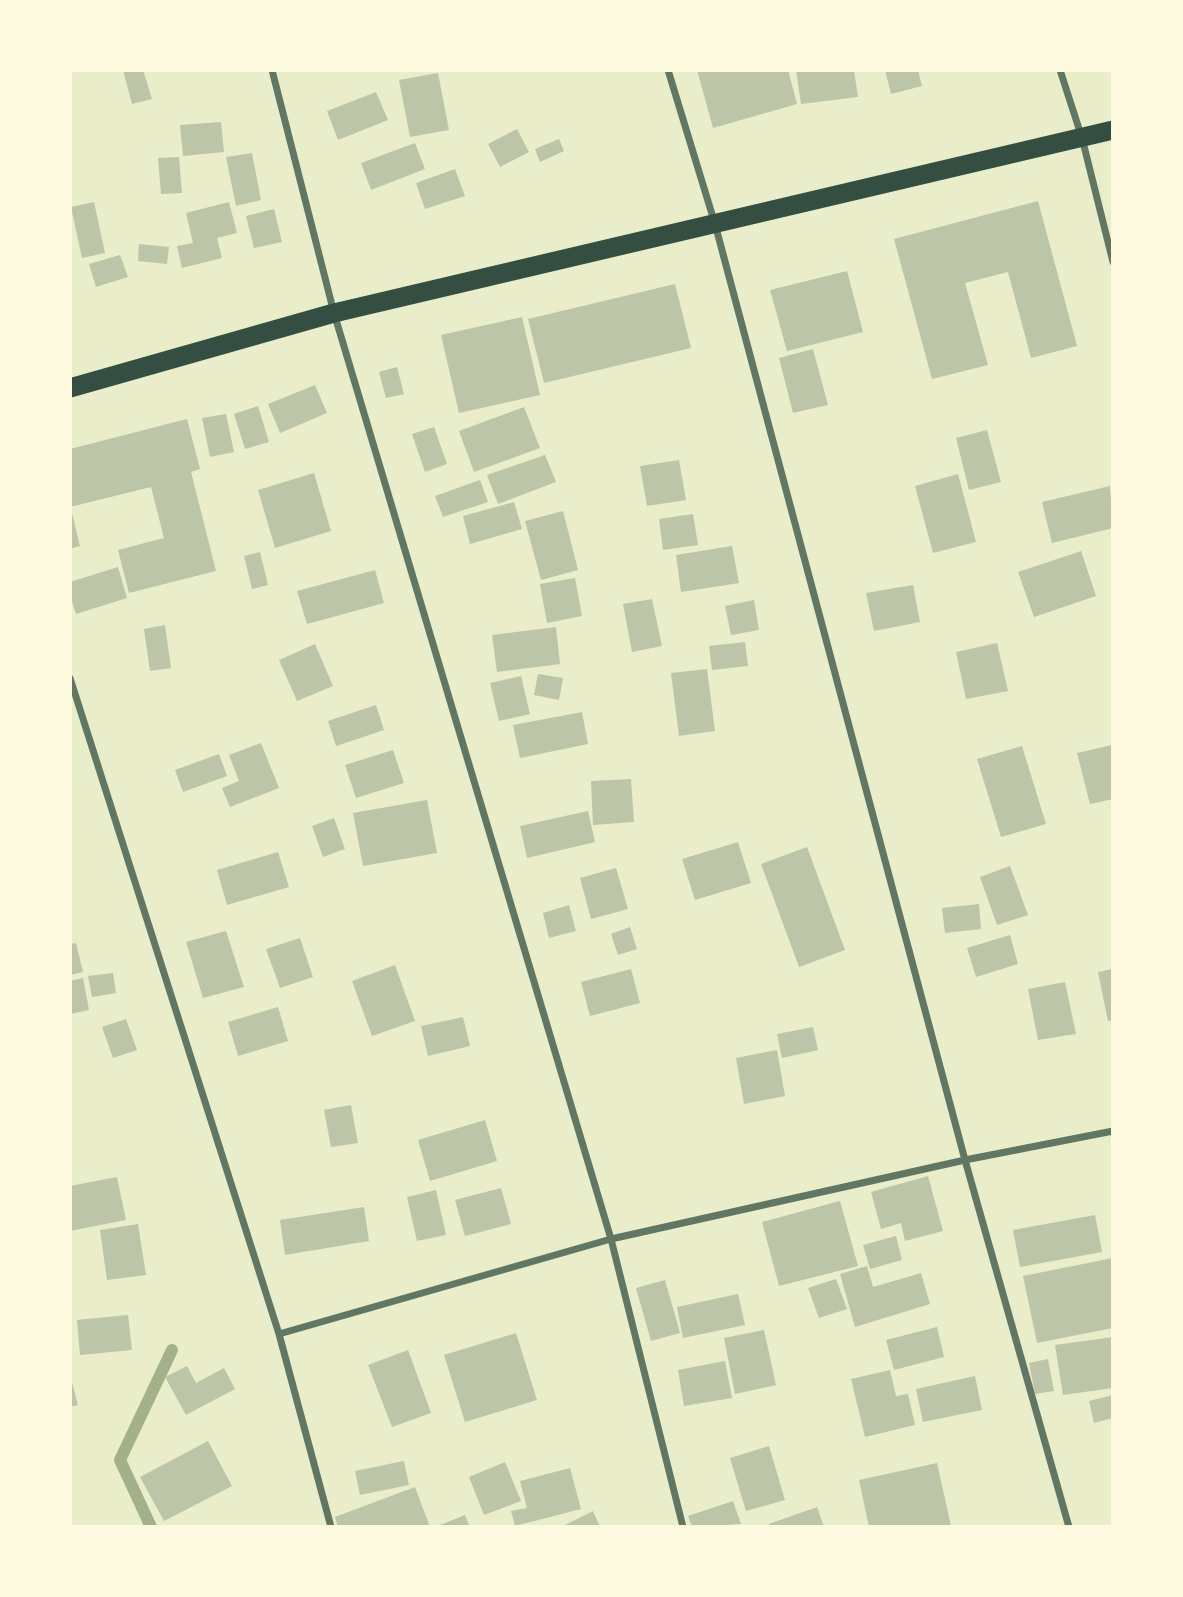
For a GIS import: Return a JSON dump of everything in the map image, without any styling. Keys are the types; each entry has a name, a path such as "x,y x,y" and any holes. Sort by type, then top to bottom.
{"highway":[{"path":"70,387 334,313 1113,130"}],"street":[{"path":"272,70 334,313 611,1239 683,1527"},
{"path":"668,70 715,224 965,1160 1069,1527"},
{"path":"1060,70 1082,138 1113,262"},
{"path":"70,678 279,1334 331,1527"},
{"path":"279,1334 611,1239 965,1160 1113,1131"}],"building":[{"path":"123,70 143,70 152,99 132,104"},
{"path":"697,70 788,70 797,104 713,128"},
{"path":"796,70 854,70 858,97 801,104"},
{"path":"885,70 918,70 922,86 891,94"},
{"path":"438,73 449,130 410,137 399,80"},
{"path":"376,92 388,120 338,140 327,111"},
{"path":"221,122 224,152 183,156 180,125"},
{"path":"517,129 529,152 500,167 488,144"},
{"path":"559,139 564,151 540,162 535,149"},
{"path":"415,143 425,169 371,190 361,163"},
{"path":"252,153 261,200 236,206 226,157"},
{"path":"179,157 182,193 161,194 158,158"},
{"path":"455,169 465,196 425,209 416,183"},
{"path":"1038,201 1077,346 1031,358 1008,272 965,283 988,365 932,379 894,239"},
{"path":"94,202 105,253 82,258 71,207"},
{"path":"229,202 237,233 217,238 222,258 182,268 177,246 193,243 186,213"},
{"path":"274,209 282,242 254,248 246,216"},
{"path":"139,244 169,247 167,264 138,261"},
{"path":"120,255 128,277 96,287 89,264"},
{"path":"847,271 863,332 787,351 770,290"},
{"path":"675,284 691,348 544,383 528,319"},
{"path":"522,317 540,395 459,413 441,335"},
{"path":"813,349 828,405 793,413 779,358"},
{"path":"397,367 404,394 386,398 379,372"},
{"path":"315,385 327,413 280,433 268,404"},
{"path":"258,406 269,442 245,449 234,414"},
{"path":"524,407 540,448 474,472 459,431"},
{"path":"226,414 234,452 210,457 202,418"},
{"path":"187,419 200,469 191,472 216,571 129,593 118,550 164,538 151,487 70,507 70,449"},
{"path":"434,427 447,464 425,472 412,434"},
{"path":"987,430 1001,482 969,490 956,438"},
{"path":"545,455 556,482 498,504 487,475"},
{"path":"679,460 686,500 647,506 640,466"},
{"path":"314,473 331,531 275,548 258,490"},
{"path":"958,474 976,542 933,553 915,486"},
{"path":"480,480 488,502 443,517 435,496"},
{"path":"1110,486 1113,528 1052,543 1042,502"},
{"path":"514,502 522,529 470,544 463,516"},
{"path":"70,510 80,546 70,549"},
{"path":"563,511 578,570 541,580 525,521"},
{"path":"693,514 698,545 663,550 659,519"},
{"path":"732,546 739,583 681,592 676,555"},
{"path":"1081,551 1096,596 1034,617 1018,572"},
{"path":"260,552 268,585 252,589 244,556"},
{"path":"118,567 127,598 76,614 70,595 70,582"},
{"path":"375,570 384,603 307,624 297,591"},
{"path":"575,578 582,616 547,623 540,584"},
{"path":"913,585 920,622 874,631 866,593"},
{"path":"652,599 662,646 632,652 623,604"},
{"path":"754,600 759,630 731,635 725,606"},
{"path":"165,625 171,668 150,671 144,629"},
{"path":"556,627 560,664 497,672 492,635"},
{"path":"745,642 748,666 712,670 709,646"},
{"path":"997,643 1008,691 966,699 956,652"},
{"path":"315,644 333,686 297,701 279,660"},
{"path":"707,669 715,731 679,736 671,673"},
{"path":"538,674 563,678 559,700 534,695"},
{"path":"521,676 530,714 499,721 490,683"},
{"path":"376,705 384,730 336,746 328,721"},
{"path":"582,712 588,744 520,758 513,725"},
{"path":"261,743 279,788 230,807 222,788 239,781 229,755"},
{"path":"1112,745 1113,799 1090,804 1077,753"},
{"path":"1022,746 1046,824 1001,837 977,759"},
{"path":"393,750 404,783 356,798 345,765"},
{"path":"219,754 227,776 183,792 175,770"},
{"path":"631,779 634,822 593,825 591,781"},
{"path":"427,800 437,853 363,866 353,813"},
{"path":"588,811 595,842 527,858 520,826"},
{"path":"334,818 345,849 323,857 312,826"},
{"path":"738,842 751,883 695,900 682,859"},
{"path":"807,847 845,950 799,967 761,864"},
{"path":"278,852 289,887 227,905 217,870"},
{"path":"1010,866 1028,915 997,925 980,877"},
{"path":"616,868 628,909 591,919 580,878"},
{"path":"979,904 981,929 945,933 942,908"},
{"path":"569,905 576,931 549,938 543,913"},
{"path":"630,927 637,949 618,955 611,934"},
{"path":"226,931 244,987 203,998 186,942"},
{"path":"1010,935 1018,964 976,977 967,948"},
{"path":"300,938 313,977 280,988 266,949"},
{"path":"76,943 83,972 70,975 70,944"},
{"path":"395,965 415,1021 372,1036 352,981"},
{"path":"631,969 640,1003 590,1016 581,982"},
{"path":"1113,969 1113,1020 1108,1021 1098,972"},
{"path":"113,973 116,993 92,997 88,976"},
{"path":"83,978 89,1010 70,1014 70,981"},
{"path":"1065,982 1076,1034 1038,1040 1028,989"},
{"path":"278,1007 288,1041 238,1056 228,1022"},
{"path":"463,1017 470,1046 428,1056 421,1026"},
{"path":"126,1019 137,1050 113,1058 102,1027"},
{"path":"813,1027 818,1050 782,1058 777,1034"},
{"path":"777,1050 785,1096 744,1104 736,1058"},
{"path":"351,1105 358,1143 331,1147 324,1110"},
{"path":"485,1120 497,1161 430,1181 418,1140"},
{"path":"928,1176 943,1231 905,1241 901,1223 881,1229 871,1192"},
{"path":"117,1177 126,1220 70,1231 70,1186"},
{"path":"501,1188 511,1224 465,1236 455,1200"},
{"path":"436,1190 446,1235 417,1241 407,1197"},
{"path":"840,1201 858,1266 779,1286 762,1222"},
{"path":"364,1207 369,1241 285,1255 280,1220"},
{"path":"1095,1215 1102,1252 1020,1267 1013,1230"},
{"path":"138,1224 146,1275 107,1280 100,1230"},
{"path":"896,1236 902,1260 870,1269 863,1245"},
{"path":"1113,1258 1113,1328 1037,1343 1023,1276"},
{"path":"867,1266 873,1287 921,1273 930,1304 855,1327 840,1274"},
{"path":"836,1279 847,1309 819,1318 808,1288"},
{"path":"665,1280 680,1333 651,1341 636,1288"},
{"path":"738,1294 745,1325 683,1338 677,1307"},
{"path":"128,1315 132,1350 80,1355 77,1320"},
{"path":"937,1327 944,1357 894,1370 886,1340"},
{"path":"764,1330 776,1385 735,1394 724,1338"},
{"path":"516,1333 537,1400 465,1422 444,1355"},
{"path":"1113,1337 1113,1388 1063,1395 1055,1345"},
{"path":"408,1350 431,1413 392,1427 368,1365"},
{"path":"1048,1359 1054,1391 1035,1394 1029,1363"},
{"path":"725,1361 732,1398 684,1406 678,1370"},
{"path":"187,1366 196,1383 224,1368 235,1389 186,1415 165,1377"},
{"path":"890,1370 896,1396 908,1394 915,1425 865,1437 851,1379"},
{"path":"70,1375 78,1405 70,1407"},
{"path":"975,1376 982,1410 923,1422 916,1389"},
{"path":"1113,1395 1113,1418 1094,1423 1089,1401"},
{"path":"208,1441 232,1486 164,1521 140,1477"},
{"path":"769,1446 785,1500 746,1511 730,1458"},
{"path":"404,1461 409,1485 360,1495 355,1471"},
{"path":"505,1462 521,1501 484,1515 469,1477"},
{"path":"937,1463 951,1526 869,1527 859,1480"},
{"path":"570,1468 581,1509 515,1526 511,1511 527,1508 520,1481"},
{"path":"415,1487 430,1527 338,1527 335,1517"},
{"path":"733,1501 741,1524 692,1527 688,1516"},
{"path":"817,1507 824,1527 770,1527 769,1524"},
{"path":"593,1511 600,1527 561,1527"},
{"path":"465,1515 470,1527 435,1527"}],"waterway":[{"path":"151,1527 120,1460 172,1350"}]}
